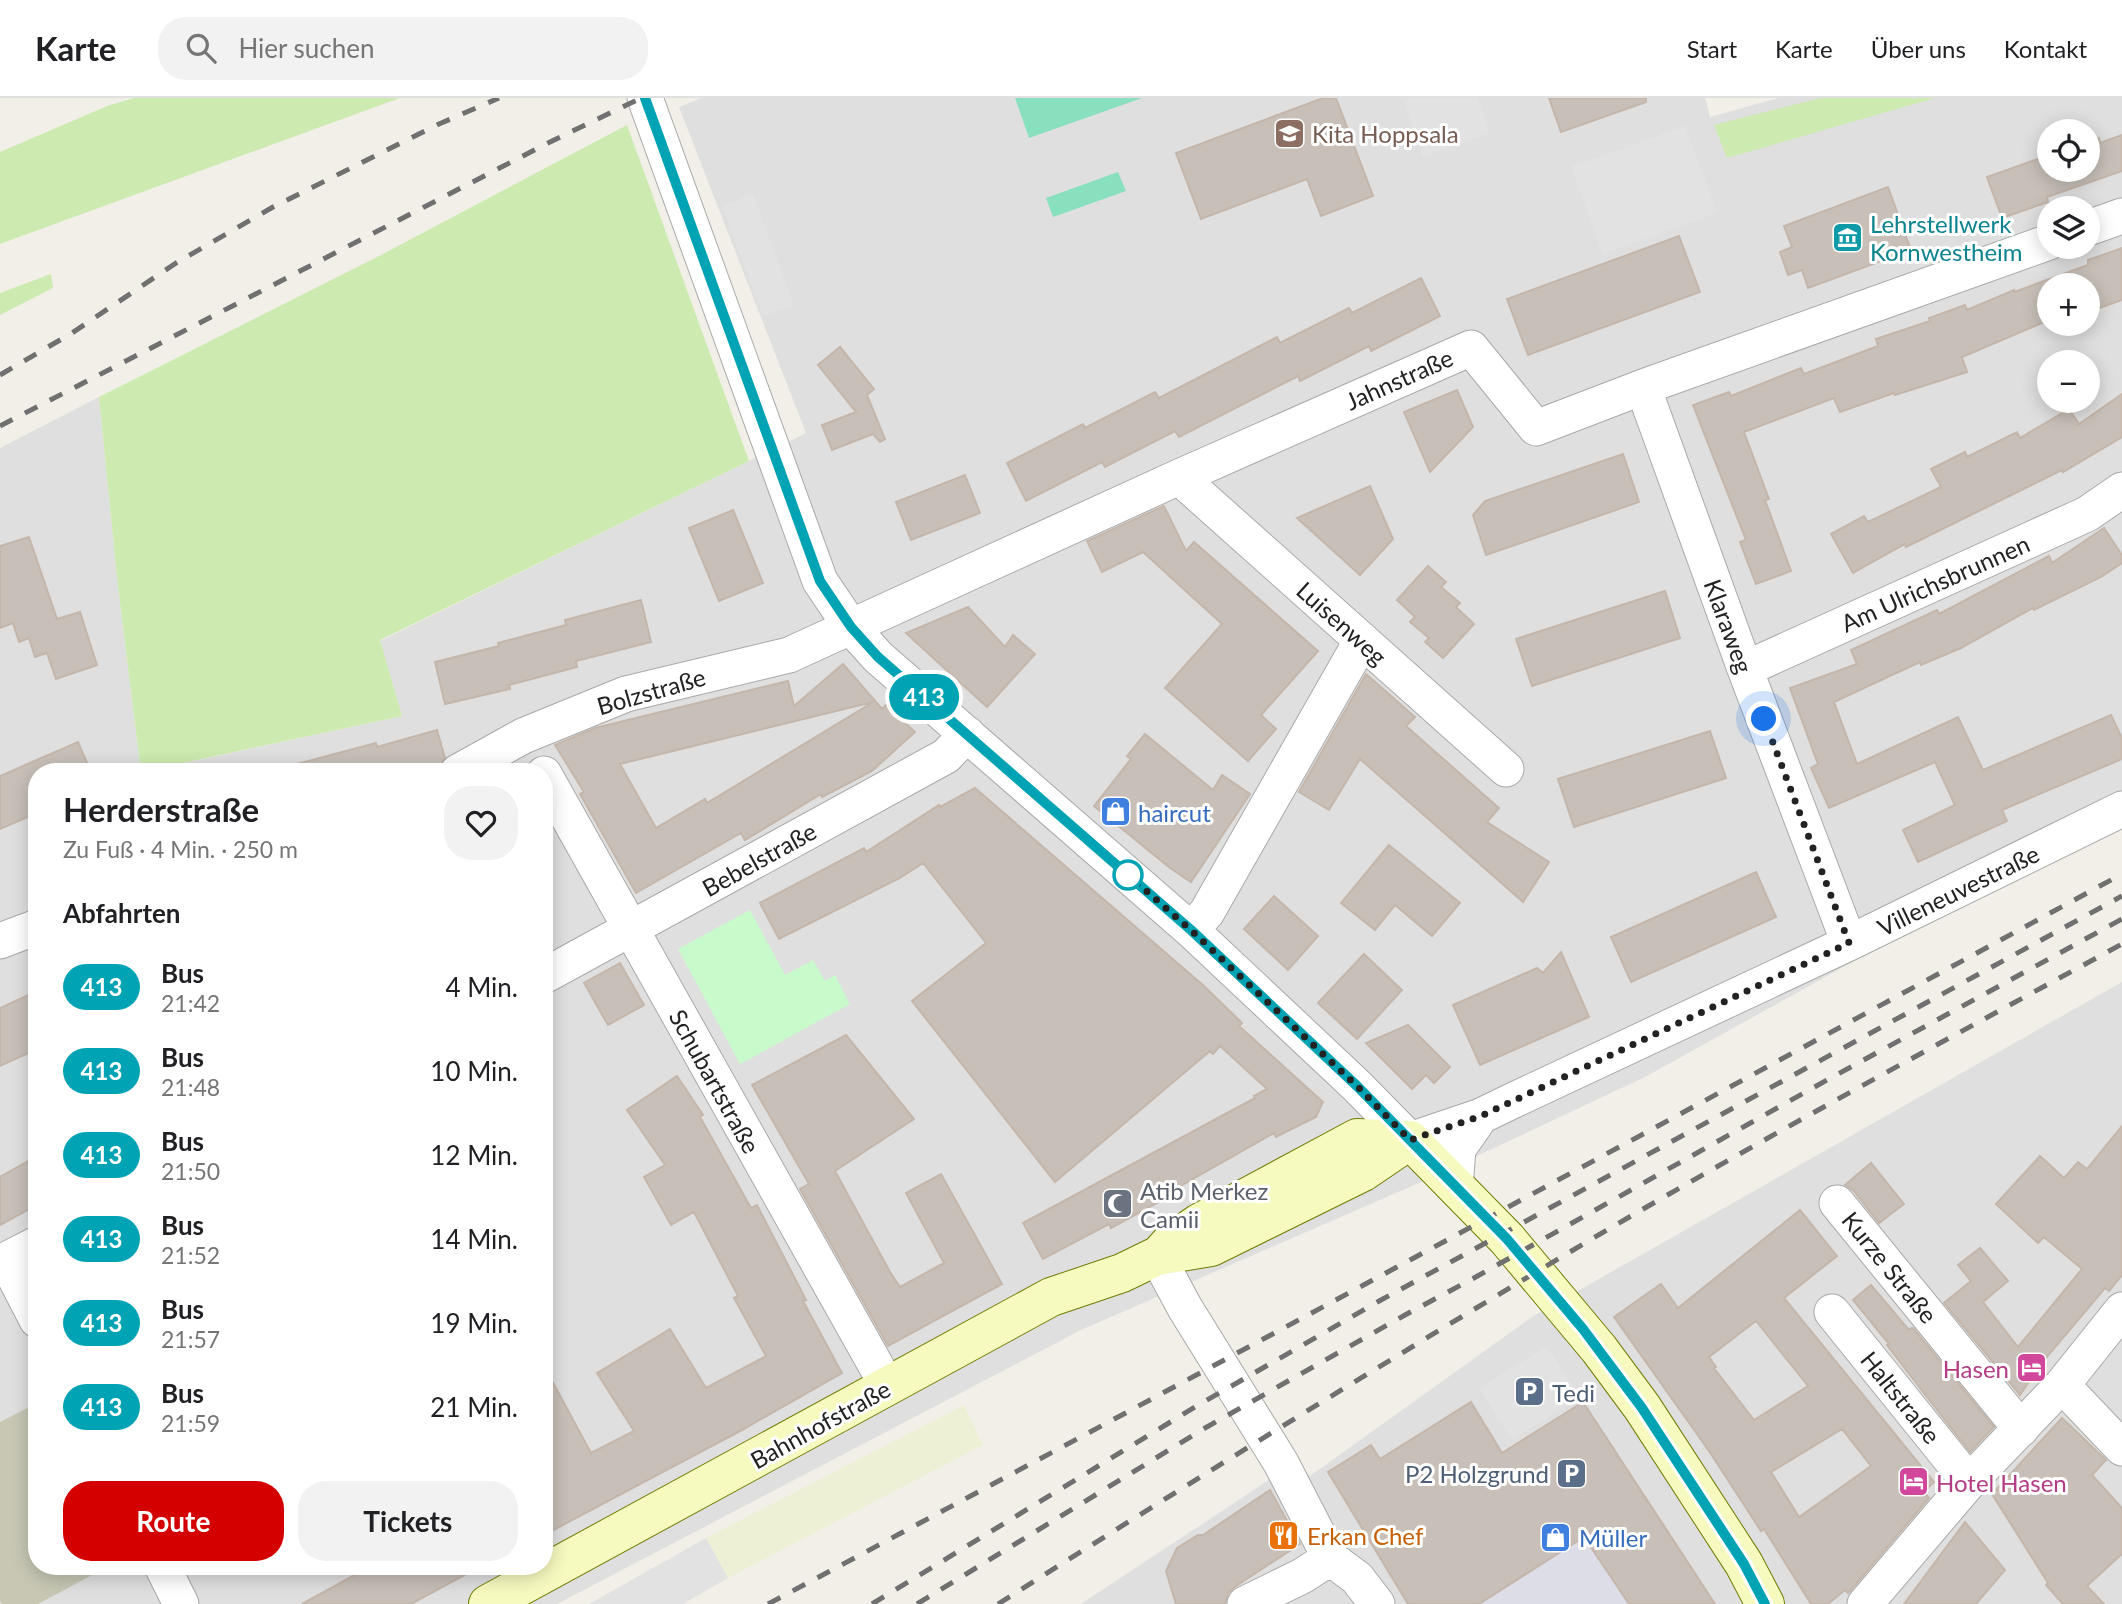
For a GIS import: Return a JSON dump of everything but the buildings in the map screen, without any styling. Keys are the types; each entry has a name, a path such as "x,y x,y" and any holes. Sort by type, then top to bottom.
{"main road":[{"name":"Bahnhofstraße","path":"553,1564 1051,1297 1122,1273 1157,1256 1199,1223 1357,1138 1410,1140"},
{"path":"1410,1140 1507,1239 1583,1329 1650,1419 1744,1564 1765,1604"},
{"name":"Bahnhofstraße","path":"488,1604 534,1575"}],"street":[{"path":"645,98 820,581 851,627 878,657 1191,930 1357,1086 1410,1140"},
{"path":"2100,224 2122,216"},
{"name":"Jahnstraße","path":"851,627 1179,477 1471,348 1536,428 2037,246"},
{"name":"Klaraweg","path":"1643,387 1745,669 1849,943"},
{"name":"Luisenweg","path":"1179,477 1506,769"},
{"name":"Am Ulrichsbrunnen","path":"1745,669 2087,514 2122,490"},
{"name":"Bolzstraße","path":"474,763 523,736 626,694 789,655 851,627"},
{"path":"1191,930 1207,912 1362,640"},
{"name":"Bebelstraße","path":"553,971 946,756 967,734"},
{"name":"Schubartstraße","path":"523,736 538,763"},
{"name":"Schubartstraße","path":"553,789 887,1387"},
{"name":"Villeneuvestraße","path":"1410,1140 1481,1116 1849,943 2122,809"},
{"path":"0,941 28,930"},
{"path":"1455,1187 1458,1149 1481,1116"},
{"name":"Kurze Straße","path":"1837,1203 2021,1429"},
{"path":"28,1249 3,1262 28,1305"},
{"path":"1157,1256 1185,1308 1281,1463 1330,1558 1357,1578 1377,1604"},
{"path":"1866,1604 1969,1482 2062,1385 2122,1310"},
{"name":"Haltstraße","path":"1832,1312 1969,1482"},
{"path":"2062,1385 2122,1448"},
{"path":"1245,1604 1302,1576 1330,1558"},
{"path":"166,1575 181,1604"}],"shaded area":[{"path":"701,98 1705,98 1710,117 1778,98 2122,98 2122,830 1856,960 1645,1077 1428,1179 1081,1330 557,1604 0,1604 0,448 99,397 118,587 140,763 28,763 28,1575 553,1575 553,763 185,763 402,716 380,641 806,433 679,107"},
{"path":"1403,98 1478,98 1490,133 1423,157"},
{"path":"1685,126 1717,213 1603,254 1571,167"},
{"path":"753,194 794,305 763,316 722,206"},
{"path":"2122,982 2122,1604 1081,1604 1296,1462 1310,1476 1532,1317"},
{"name":"Tedi","path":"1547,1346 1579,1397 1512,1440 1479,1388"},
{"path":"964,1405 983,1445 728,1578 706,1538"},
{"path":"28,1408 28,1575 92,1575 38,1604 2,1604 0,1601 0,1422"},
{"path":"1584,1537 1629,1604 1479,1604"},
{"path":"706,1538 728,1578 683,1604 589,1604"}],"green space":[{"path":"134,98 400,98 0,244 0,152 107,106"},
{"path":"1015,98 1142,98 1029,138"},
{"path":"1821,98 1935,98 1727,158 1714,125"},
{"path":"627,125 749,461 380,640 402,716 183,763 140,763 118,587 99,397 379,256"},
{"path":"1118,172 1126,191 1053,217 1046,198"},
{"path":"51,274 53,288 0,315 0,293"},
{"path":"750,910 785,975 813,960 825,981 835,975 850,1004 740,1064 678,949"}],"railway":[{"path":"0,375 72,333 176,263 273,207 439,124 499,98"},
{"path":"0,426 550,142 641,98"},
{"path":"768,1604 2122,874"},
{"path":"872,1604 1195,1407 1381,1300 2122,896"},
{"path":"917,1604 1205,1428 1827,1080 2122,919"},
{"path":"998,1604 1293,1420 1590,1240 1788,1127 2122,944"}],"bus line":[{"name":"413","path":"645,98 820,581 851,627 878,657 1191,930 1357,1086 1507,1239 1583,1329 1642,1408 1744,1564 1765,1604"}],"place":[{"name":"Kita Hoppsala","path":"1289,133"},
{"name":"Lehrstellwerk Kornwestheim","path":"1847,237"},
{"name":"haircut","path":"1115,812"},
{"name":"Atib Merkez Camii","path":"1117,1204"},
{"name":"Hasen","path":"2032,1368"},
{"name":"Tedi","path":"1529,1392"},
{"name":"P2 Holzgrund","path":"1572,1473"},
{"name":"Hotel Hasen","path":"1913,1482"},
{"name":"Erkan Chef","path":"1284,1535"},
{"name":"Müller","path":"1556,1537"}],"route":[{"path":"1128,875 1191,930 1357,1086 1410,1140 1481,1116 1849,943 1764,719"}]}
